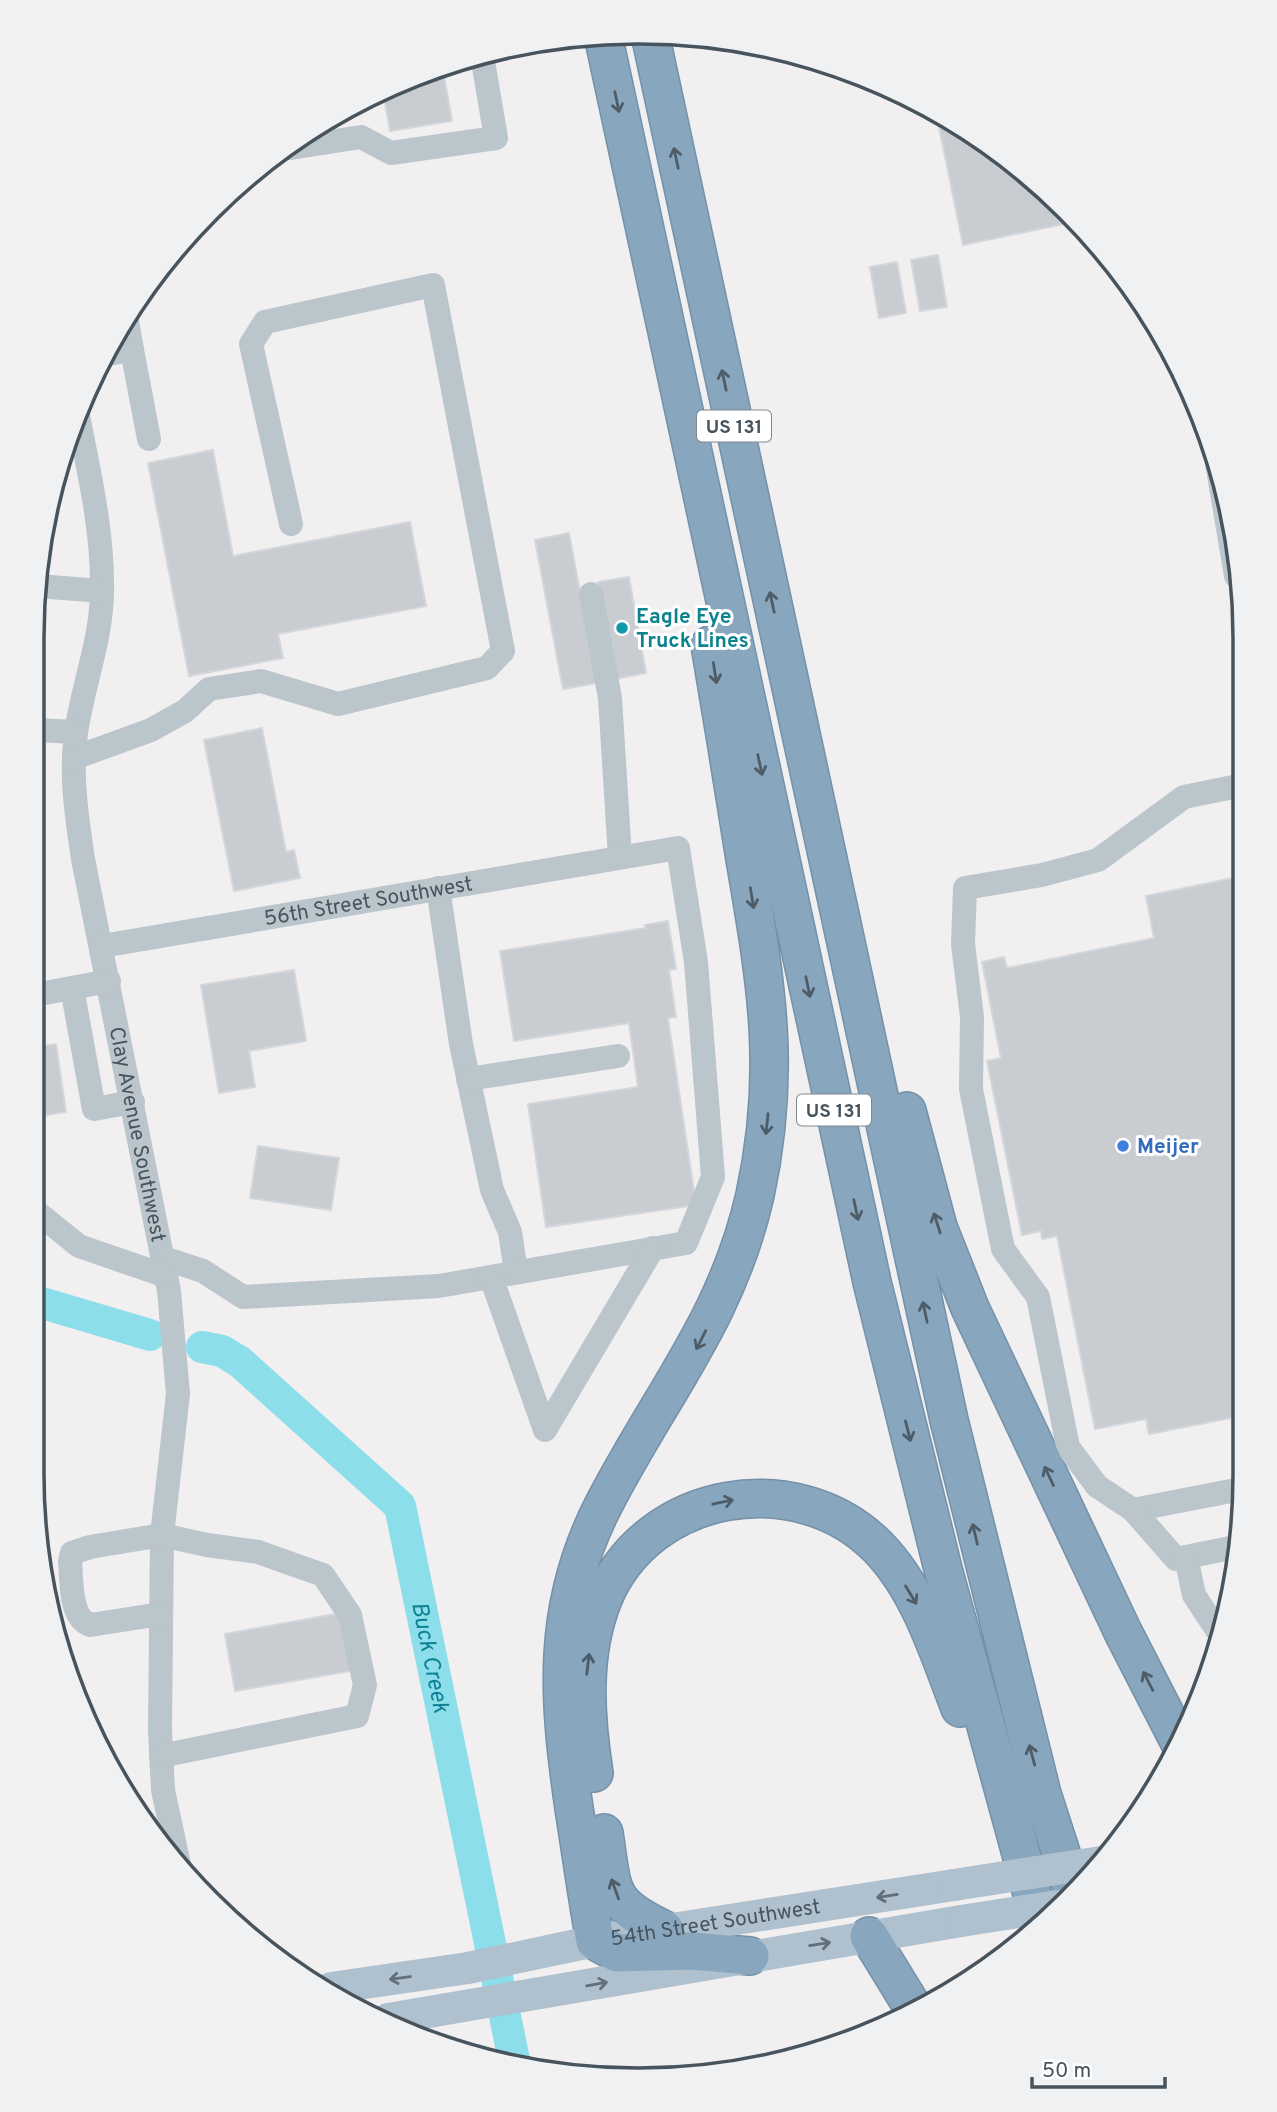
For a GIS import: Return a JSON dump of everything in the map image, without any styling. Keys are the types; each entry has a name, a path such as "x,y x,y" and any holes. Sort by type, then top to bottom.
{"highway":[{"name":"US 131","path":"653,44 949,1420 1042,1794 1070,1882"},
{"name":"US 131","path":"605,45 872,1282 940,1556 1043,1896"},
{"path":"657,291 705,610 763,965 770,1026 771,1077 766,1132 757,1182 733,1270 692,1357 604,1503 582,1557 568,1604 561,1650 562,1719 595,1941 608,1950 626,1954 692,1951 750,1956"},
{"path":"813,789 864,931 917,1156 948,1255 990,1353 1123,1632 1174,1732"},
{"path":"665,1930 628,1911 613,1888 590,1745 586,1709 587,1667 603,1599 621,1566 640,1544 668,1523 695,1509 737,1499 781,1499 816,1507 850,1524 867,1537 896,1569 929,1629 1043,1896"},
{"path":"1042,1794 1075,1877"},
{"path":"869,1936 910,2003"}],"main road":[{"name":"54th Street Southwest","path":"338,1987 468,1968 595,1941 1088,1864"},
{"name":"54th Street Southwest","path":"398,2017 961,1921 1043,1896"}],"street":[{"path":"306,145 361,136 390,153 496,138 484,64"},
{"path":"74,758 151,730 185,711 209,689 261,681 338,704 487,668 503,651 433,285 265,322 251,344 291,524"},
{"path":"120,352 149,439"},
{"name":"Clay Avenue Southwest","path":"81,432 99,533 103,591 98,635 76,732 72,789 83,859 165,1267 178,1394 162,1535 161,1614 161,1756 163,1790 174,1845"},
{"path":"46,587 103,591"},
{"path":"591,594 610,698 626,856"},
{"path":"44,730 76,732"},
{"path":"1227,1555 1176,1559 1133,1510 1097,1486 1068,1447 1038,1297 1003,1249 971,1089 972,1017 963,944 965,888 1042,875 1098,860 1184,797 1233,787"},
{"name":"56th Street Southwest","path":"102,946 678,848 696,962 713,1177 686,1242 653,1248"},
{"path":"438,888 468,1079 492,1190 509,1232 516,1272"},
{"path":"44,993 109,981"},
{"path":"72,988 94,1109 133,1102"},
{"path":"468,1079 618,1056"},
{"path":"44,1218 79,1246 165,1267 203,1271 243,1297 439,1286 653,1248"},
{"path":"491,1277 545,1430 653,1248"},
{"path":"1133,1510 1233,1491"},
{"path":"161,1614 90,1625 83,1622 77,1614 70,1561 72,1553 79,1549 162,1535 258,1552 323,1575 350,1615 365,1685 358,1716 161,1756"},
{"path":"1186,1557 1200,1626 1209,1639"},
{"path":"1194,1595 1214,1625"}],"building":[{"path":"444,76 452,121 390,131 385,101"},
{"path":"939,125 1001,167 1031,191 1064,224 963,245"},
{"path":"938,255 947,307 920,311 911,260"},
{"path":"897,262 906,313 879,318 870,267"},
{"path":"213,450 233,556 410,522 426,606 278,634 283,658 189,676 148,463"},
{"path":"569,533 597,683 563,689 535,540"},
{"name":"Eagle Eye Truck Lines","path":"629,577 646,673 615,679 598,582"},
{"path":"262,728 286,852 294,850 300,878 234,891 204,740"},
{"name":"Meijer","path":"1233,878 1233,1418 1149,1434 1146,1419 1095,1429 1057,1236 1042,1239 1041,1231 1022,1235 987,1061 1001,1058 982,962 1004,957 1007,968 1154,938 1146,896"},
{"path":"668,921 676,969 669,970 676,1017 668,1018 696,1205 546,1227 528,1104 638,1087 629,1023 514,1041 500,951 646,928 645,925"},
{"path":"294,970 306,1041 249,1051 255,1087 219,1093 201,985"},
{"path":"56,1044 66,1112 44,1115 44,1046"},
{"path":"258,1146 339,1158 331,1210 250,1198"},
{"path":"341,1613 351,1671 235,1691 225,1634"}],"waterway":[{"name":"Buck Creek","path":"44,1304 150,1335"},
{"name":"Buck Creek","path":"202,1347 222,1351 240,1362 400,1506 513,2055"}],"place":[{"name":"Eagle Eye Truck Lines","path":"622,628"},
{"name":"Meijer","path":"1123,1146"}]}
